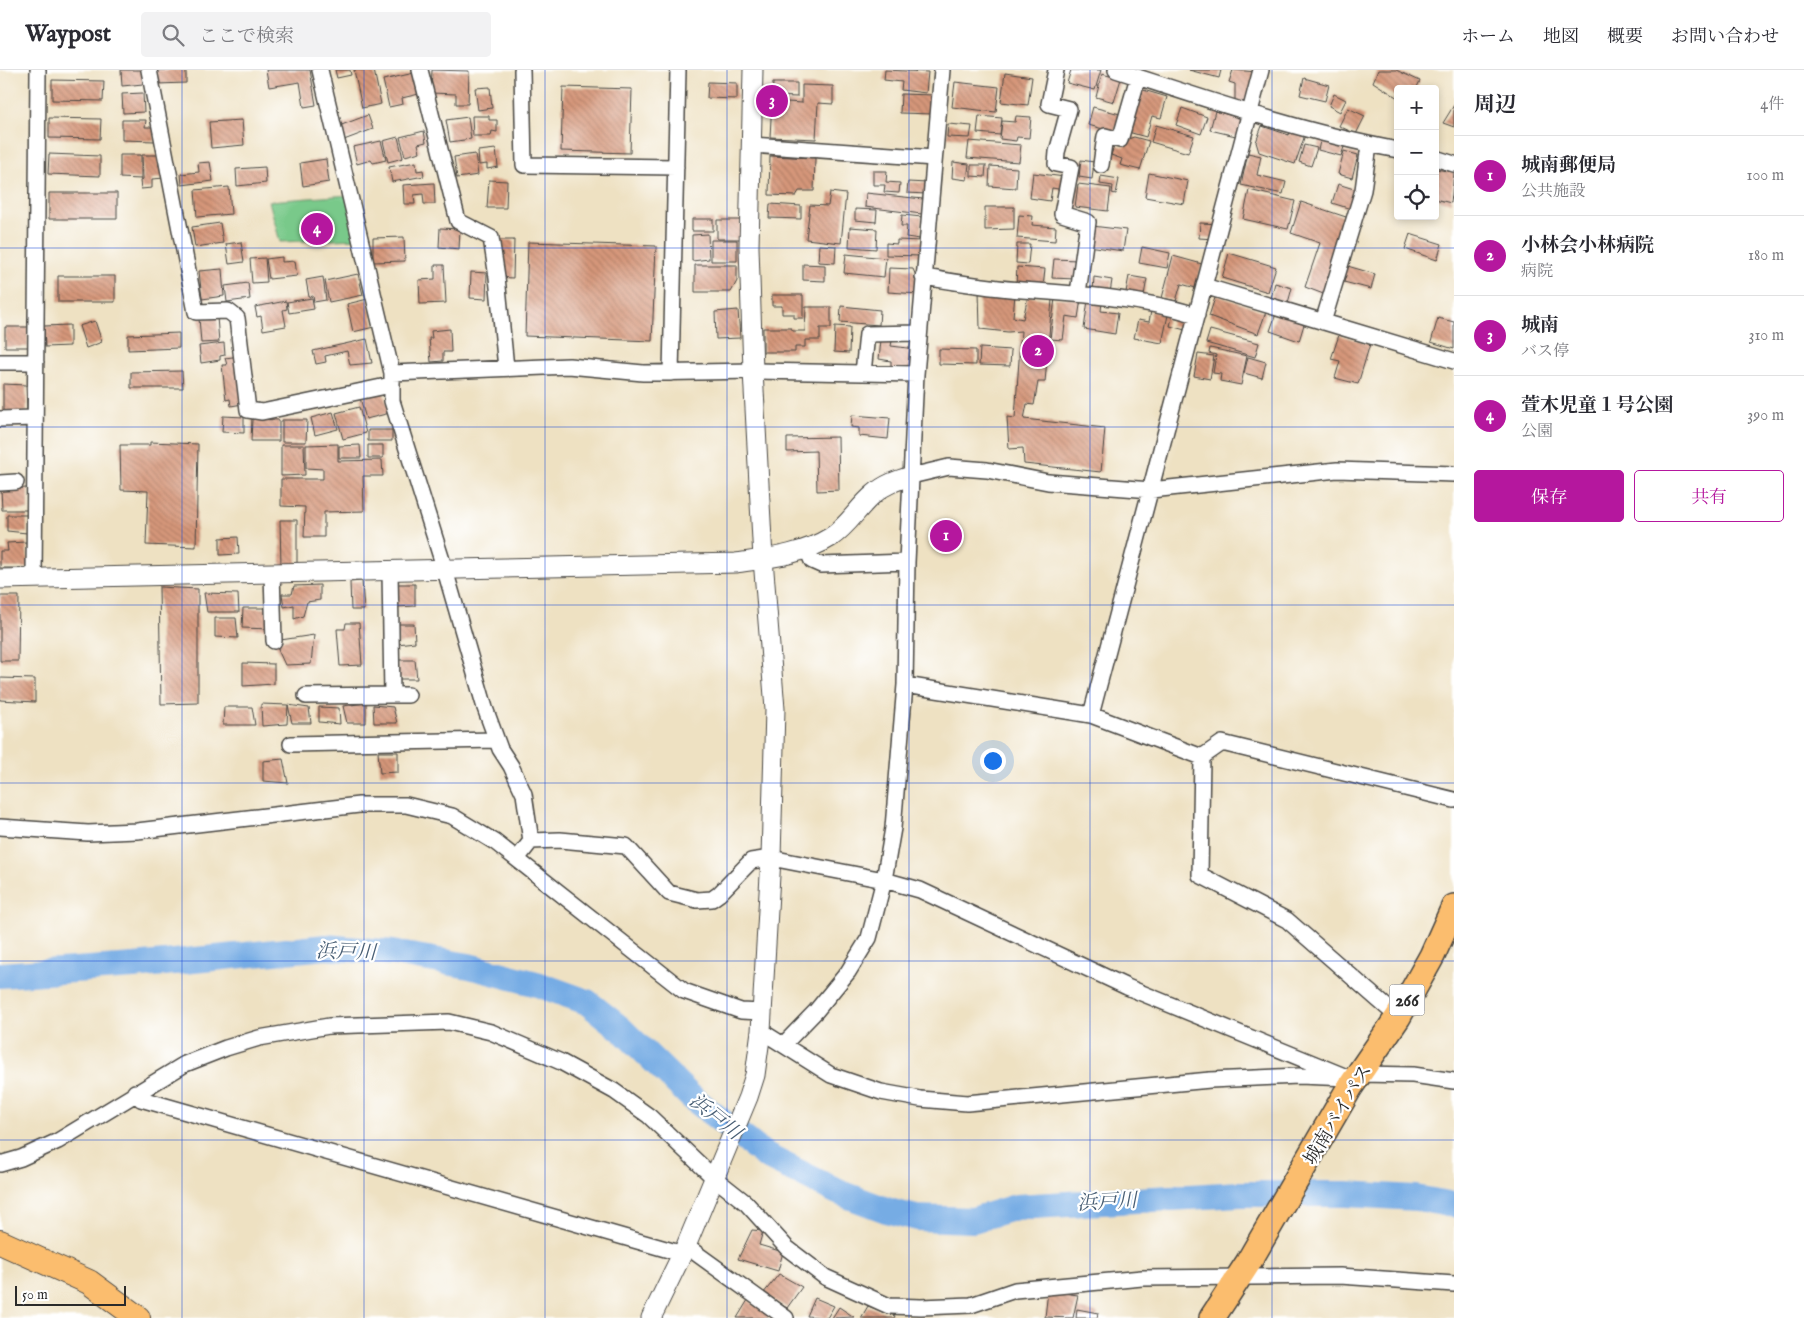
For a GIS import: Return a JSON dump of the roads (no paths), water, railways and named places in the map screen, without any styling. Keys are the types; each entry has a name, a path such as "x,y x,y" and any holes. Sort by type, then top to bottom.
{"highway":[{"name":"城南バイパス","path":"1212,1318 1244,1270 1353,1080 1398,1017 1432,956 1454,907"}],"main road":[{"path":"0,1242 89,1282 138,1318"}],"street":[{"path":"34,579 38,70"},
{"path":"149,70 196,312 228,311 237,318 248,410 262,412 392,379 506,368 569,366 671,373 753,371 916,374"},
{"path":"320,70 392,379 392,401 445,570 485,708 496,740 524,794 531,841 517,859"},
{"path":"420,70 458,220 490,238 497,277 506,368"},
{"path":"522,70 524,165 676,167"},
{"path":"671,373 678,70"},
{"path":"651,1318 685,1250 713,1177 748,1097 755,1075 762,1021 771,858 775,709 763,559 753,371 749,248 752,70"},
{"path":"784,1044 816,1011 848,972 869,938 884,880 893,828 905,684 907,562 916,374 942,70"},
{"path":"1056,70 1049,104 1069,109 1057,152 1056,164 1071,167 1062,214 1088,222 1078,293"},
{"path":"1116,70 1343,140 1394,149"},
{"path":"1091,715 1261,70"},
{"path":"1101,164 1106,136 1120,140 1138,77"},
{"path":"751,145 934,158"},
{"path":"1323,322 1363,190 1369,145"},
{"path":"1439,159 1454,164"},
{"path":"923,277 1021,290 1078,293 1168,307 1197,315"},
{"path":"1204,286 1454,361"},
{"path":"863,373 867,334 919,333"},
{"path":"0,362 36,362"},
{"path":"0,419 35,418"},
{"path":"0,579 736,563 807,549 831,536 854,517 873,494 893,481 948,467 987,470 1048,482 1150,490 1337,470 1454,474"},
{"path":"0,483 16,482"},
{"path":"807,549 812,561 821,565 907,562"},
{"path":"390,570 392,695"},
{"path":"272,573 274,641"},
{"path":"905,684 1091,715 1202,757"},
{"path":"306,696 408,695"},
{"path":"291,744 496,740"},
{"path":"1202,757 1222,742 1454,800"},
{"path":"1202,757 1200,875 1287,920 1398,1017"},
{"path":"0,827 88,833 137,831 359,805 406,806 452,816 495,842 684,991 741,1011 762,1021 784,1044 831,1074 881,1092 920,1100 967,1103 1210,1080 1298,1076 1353,1080 1413,1075 1454,1081"},
{"path":"531,841 560,840 626,846 669,893 697,900 712,899 719,894 750,860 771,858 884,880 920,890 1127,987 1353,1080"},
{"path":"0,1164 21,1158 58,1141 135,1092 185,1064 226,1048 259,1038 329,1026 449,1022 491,1032 561,1062 614,1091 649,1116 713,1177 746,1203 787,1248 825,1277 889,1306 971,1305 1015,1290 1244,1270 1454,1284"},
{"path":"135,1092 141,1099 685,1250 786,1318"}],"waterway":[{"name":"浜戸川","path":"0,975 134,966 326,947 393,953 469,966 537,984 587,1002 621,1029 690,1096 766,1156 838,1192 889,1211 917,1218 973,1220 1016,1207 1240,1194 1346,1194 1416,1198 1454,1205"}],"place":[{"name":"城南","path":"772,101"},
{"name":"萱木児童１号公園","path":"317,229"},
{"name":"小林会小林病院","path":"1038,351"},
{"name":"城南郵便局","path":"946,536"}]}
